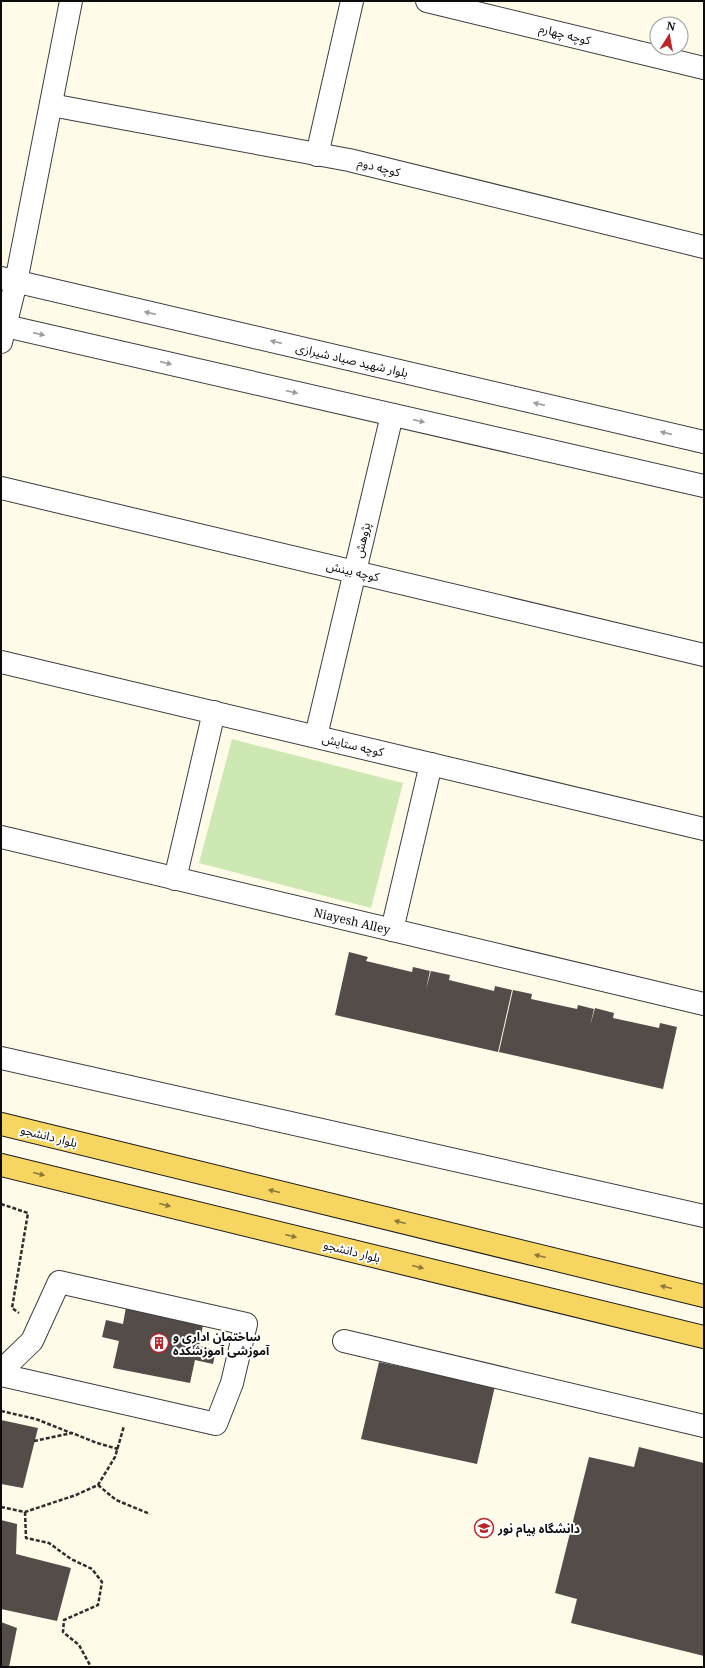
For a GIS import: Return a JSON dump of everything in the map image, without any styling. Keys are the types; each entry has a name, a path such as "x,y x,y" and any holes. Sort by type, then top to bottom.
{"main road":[{"name":"بلوار دانشجو","path":"1,1124 704,1296"},
{"name":"بلوار دانشجو","path":"1,1165 704,1337"}],"street":[{"path":"71,1 50,105 9,280 2,331 392,415 704,486"},
{"path":"317,155 352,1"},
{"name":"کوچه چهارم","path":"427,1 704,68"},
{"name":"کوچه دوم","path":"50,105 349,160 704,247"},
{"name":"بلوار شهید صیاد شیرازی","path":"9,280 704,442"},
{"name":"پژوهش","path":"316,736 392,415"},
{"name":"کوچه بینش","path":"1,488 704,655"},
{"name":"کوچه ستایش","path":"1,662 704,829"},
{"path":"175,879 214,712"},
{"path":"392,930 431,764"},
{"name":"Niayesh Alley","path":"1,837 704,1004"},
{"path":"1,1058 704,1216"},
{"path":"1,1370 32,1341 59,1282 246,1324 232,1383 216,1424 1,1374"},
{"path":"344,1341 704,1426"}],"path":[{"path":"1,1204 28,1213 12,1308"},
{"path":"1,1507 25,1512 76,1495 98,1485 115,1457 129,1404"},
{"path":"1,1411 36,1419 97,1444 118,1449"},
{"path":"34,1441 72,1433"},
{"path":"98,1485 116,1500 150,1514"},
{"path":"25,1512 26,1538 49,1543 71,1559 92,1569 102,1582 98,1605 64,1620 63,1632 79,1645 91,1667"}],"green space":[{"path":"232,739 403,783 371,908 199,863"}],"building":[{"path":"349,952 368,957 366,961 412,972 413,967 430,971 426,989 431,971 450,975 449,980 494,991 495,986 512,990 498,1052 335,1015"},
{"path":"513,990 532,994 531,999 577,1009 578,1005 594,1009 590,1026 595,1008 614,1013 613,1018 659,1028 660,1023 677,1027 663,1089 499,1052"},
{"name":"ساختمان اداری و آموزشی آموزشکده","path":"126,1307 203,1325 199,1346 216,1350 213,1364 195,1360 190,1383 113,1368 119,1341 102,1337 106,1320 123,1324"},
{"path":"379,1362 495,1386 477,1464 361,1439"},
{"path":"1,1420 38,1428 23,1488 1,1484"},
{"path":"639,1447 704,1463 704,1656 571,1623 577,1599 555,1593 589,1457 634,1467"},
{"path":"1,1520 17,1524 16,1554 71,1568 57,1621 1,1609"},
{"path":"1,1622 17,1628 9,1667 1,1667"}],"place":[{"name":"ساختمان اداری و آموزشی آموزشکده","path":"159,1343"},
{"name":"دانشگاه پیام نور","path":"484,1528"}]}
